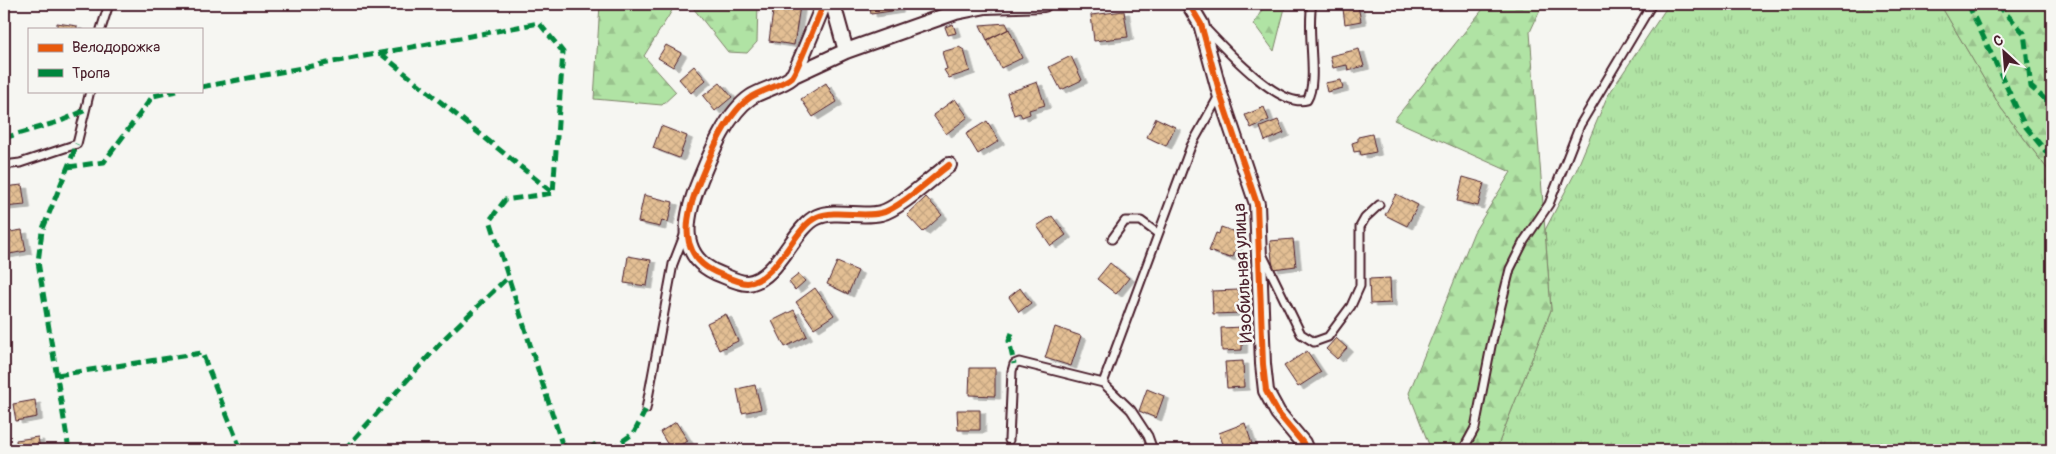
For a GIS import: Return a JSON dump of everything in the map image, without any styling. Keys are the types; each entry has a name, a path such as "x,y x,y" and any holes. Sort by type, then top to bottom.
{"street":[{"path":"792,76 824,4"},
{"path":"833,4 846,51"},
{"path":"949,165 888,211 873,214 822,215 811,220 784,256 765,274 746,283 707,268 691,249 687,228 691,204 701,178 730,118 742,103 792,76 846,51 956,12 986,6 1044,4"},
{"name":"Изобильная улица","path":"1189,4 1201,24 1220,94 1257,204 1263,364 1266,391 1278,413 1303,443 1306,450"}],"lane":[{"path":"101,28 109,4"},
{"path":"1201,24 1236,61 1267,86 1286,97 1303,102 1308,100 1312,88 1308,20 1312,4"},
{"path":"1463,450 1476,428 1491,346 1510,269 1524,241 1549,204 1580,125 1652,4"},
{"path":"4,165 20,163 77,144 90,92"},
{"path":"1104,383 1126,328 1140,278 1191,146 1220,94"},
{"path":"1259,249 1301,334 1314,342 1321,341 1328,337 1356,296 1360,286 1360,227 1365,218 1379,205"},
{"path":"1112,239 1125,221 1140,221 1157,234"},
{"path":"646,409 673,264 687,228"},
{"path":"1009,440 1012,371 1014,364 1025,363 1104,383 1131,410 1148,436 1154,450"}],"green space":[{"path":"600,4 676,4 644,56 676,92 662,105 594,99"},
{"path":"690,4 758,4 757,42 747,53 728,52"},
{"path":"1265,4 1286,4 1274,51 1254,24"},
{"path":"1487,4 1543,4 1530,32 1551,310 1496,450 1431,450 1409,393 1474,232 1511,172 1394,120"},
{"path":"1669,4 1940,4 2001,108 2052,175 2052,450 1496,450 1551,310 1545,230 1576,171 1607,97"},
{"path":"1940,4 2052,4 2052,175 2001,108"}],"building":[{"path":"774,4 800,6 794,45 769,41"},
{"path":"869,4 897,4 898,10 871,14"},
{"path":"1358,6 1361,21 1345,24 1343,9"},
{"path":"1124,11 1128,37 1094,41 1091,15"},
{"path":"57,23 77,26 77,28 57,28"},
{"path":"1006,23 1009,29 987,40 980,25"},
{"path":"953,24 956,33 948,35 945,27"},
{"path":"1009,29 1022,58 1001,68 987,40"},
{"path":"666,45 681,53 673,67 658,58"},
{"path":"959,47 964,50 970,71 949,78 944,70 947,69 942,52"},
{"path":"1359,49 1364,66 1348,70 1347,65 1333,68 1330,56"},
{"path":"1071,56 1082,80 1061,90 1049,67"},
{"path":"694,66 706,80 691,93 679,79"},
{"path":"1341,80 1343,88 1327,92 1325,83"},
{"path":"1037,82 1045,105 1029,110 1030,114 1022,117 1020,113 1014,115 1007,93"},
{"path":"720,83 732,97 715,111 703,96"},
{"path":"826,83 837,102 813,117 801,99"},
{"path":"955,99 968,117 946,134 933,115"},
{"path":"1264,107 1269,120 1251,128 1245,115"},
{"path":"1156,118 1175,127 1166,146 1147,137"},
{"path":"1278,120 1284,133 1265,141 1260,127"},
{"path":"987,121 999,141 978,154 966,134"},
{"path":"661,126 687,136 679,158 653,148"},
{"path":"1372,134 1376,152 1361,155 1360,151 1354,152 1352,143 1358,141 1358,137"},
{"path":"1463,177 1484,183 1478,206 1457,201"},
{"path":"22,185 25,205 4,207 4,187"},
{"path":"1396,194 1418,205 1407,226 1385,215"},
{"path":"644,195 673,202 668,222 662,220 660,227 638,222"},
{"path":"926,197 942,215 923,232 907,215"},
{"path":"1052,216 1066,235 1051,246 1037,226"},
{"path":"1221,227 1241,234 1233,257 1230,256 1230,258 1209,251 1216,233 1219,234"},
{"path":"22,230 26,251 4,255 4,233"},
{"path":"1293,239 1296,266 1273,269 1270,241"},
{"path":"628,256 651,260 647,286 624,283"},
{"path":"837,262 858,271 848,294 827,284"},
{"path":"1110,263 1129,278 1116,294 1097,279"},
{"path":"799,274 805,281 795,290 789,282"},
{"path":"1390,278 1391,303 1370,304 1369,279"},
{"path":"815,288 834,315 814,328 796,302"},
{"path":"1020,288 1031,303 1019,312 1009,297"},
{"path":"1239,290 1240,313 1213,314 1212,291"},
{"path":"794,310 807,336 785,347 772,321"},
{"path":"726,314 738,341 719,350 707,323"},
{"path":"1055,327 1081,336 1071,366 1045,358"},
{"path":"1242,327 1242,350 1222,351 1221,328"},
{"path":"1336,338 1347,348 1337,359 1326,349"},
{"path":"1307,351 1321,372 1298,387 1284,366"},
{"path":"1243,361 1244,387 1227,388 1225,362"},
{"path":"970,368 995,368 995,396 969,395"},
{"path":"755,385 761,409 742,413 737,389"},
{"path":"1147,389 1164,396 1156,418 1139,411"},
{"path":"35,400 37,417 16,421 13,404"},
{"path":"957,410 980,410 980,430 958,430"},
{"path":"676,422 688,441 671,450 660,432"},
{"path":"1245,423 1252,444 1236,450 1225,450 1219,433"},
{"path":"38,437 40,450 17,450 16,440"}],"marked path":[{"path":"1968,4 2025,126 2052,159"},
{"path":"1997,4 2024,33 2031,87 2052,105"},
{"path":"202,87 539,23 563,52 553,193 505,200 490,220 562,444 571,450"},
{"path":"380,53 553,193"},
{"path":"68,167 104,162 153,96 172,92"},
{"path":"4,138 61,121 86,110"},
{"path":"69,450 38,262 42,231 77,144"},
{"path":"344,450 447,336 508,277"},
{"path":"1012,333 1009,341 1014,364"},
{"path":"57,375 202,353 241,450"},
{"path":"610,450 634,433 646,409"},
{"path":"588,450 597,443"}],"cycle path":[{"path":"824,4 792,77 783,83 756,94 742,104 721,134 704,169 690,208 688,235 690,247 697,258 707,268 734,280 747,283 758,280 776,264 801,231 817,217 832,214 865,215 888,211 949,165"},
{"path":"1189,4 1201,24 1220,94 1257,204 1263,364 1266,391 1278,413 1303,443 1306,450"}]}
